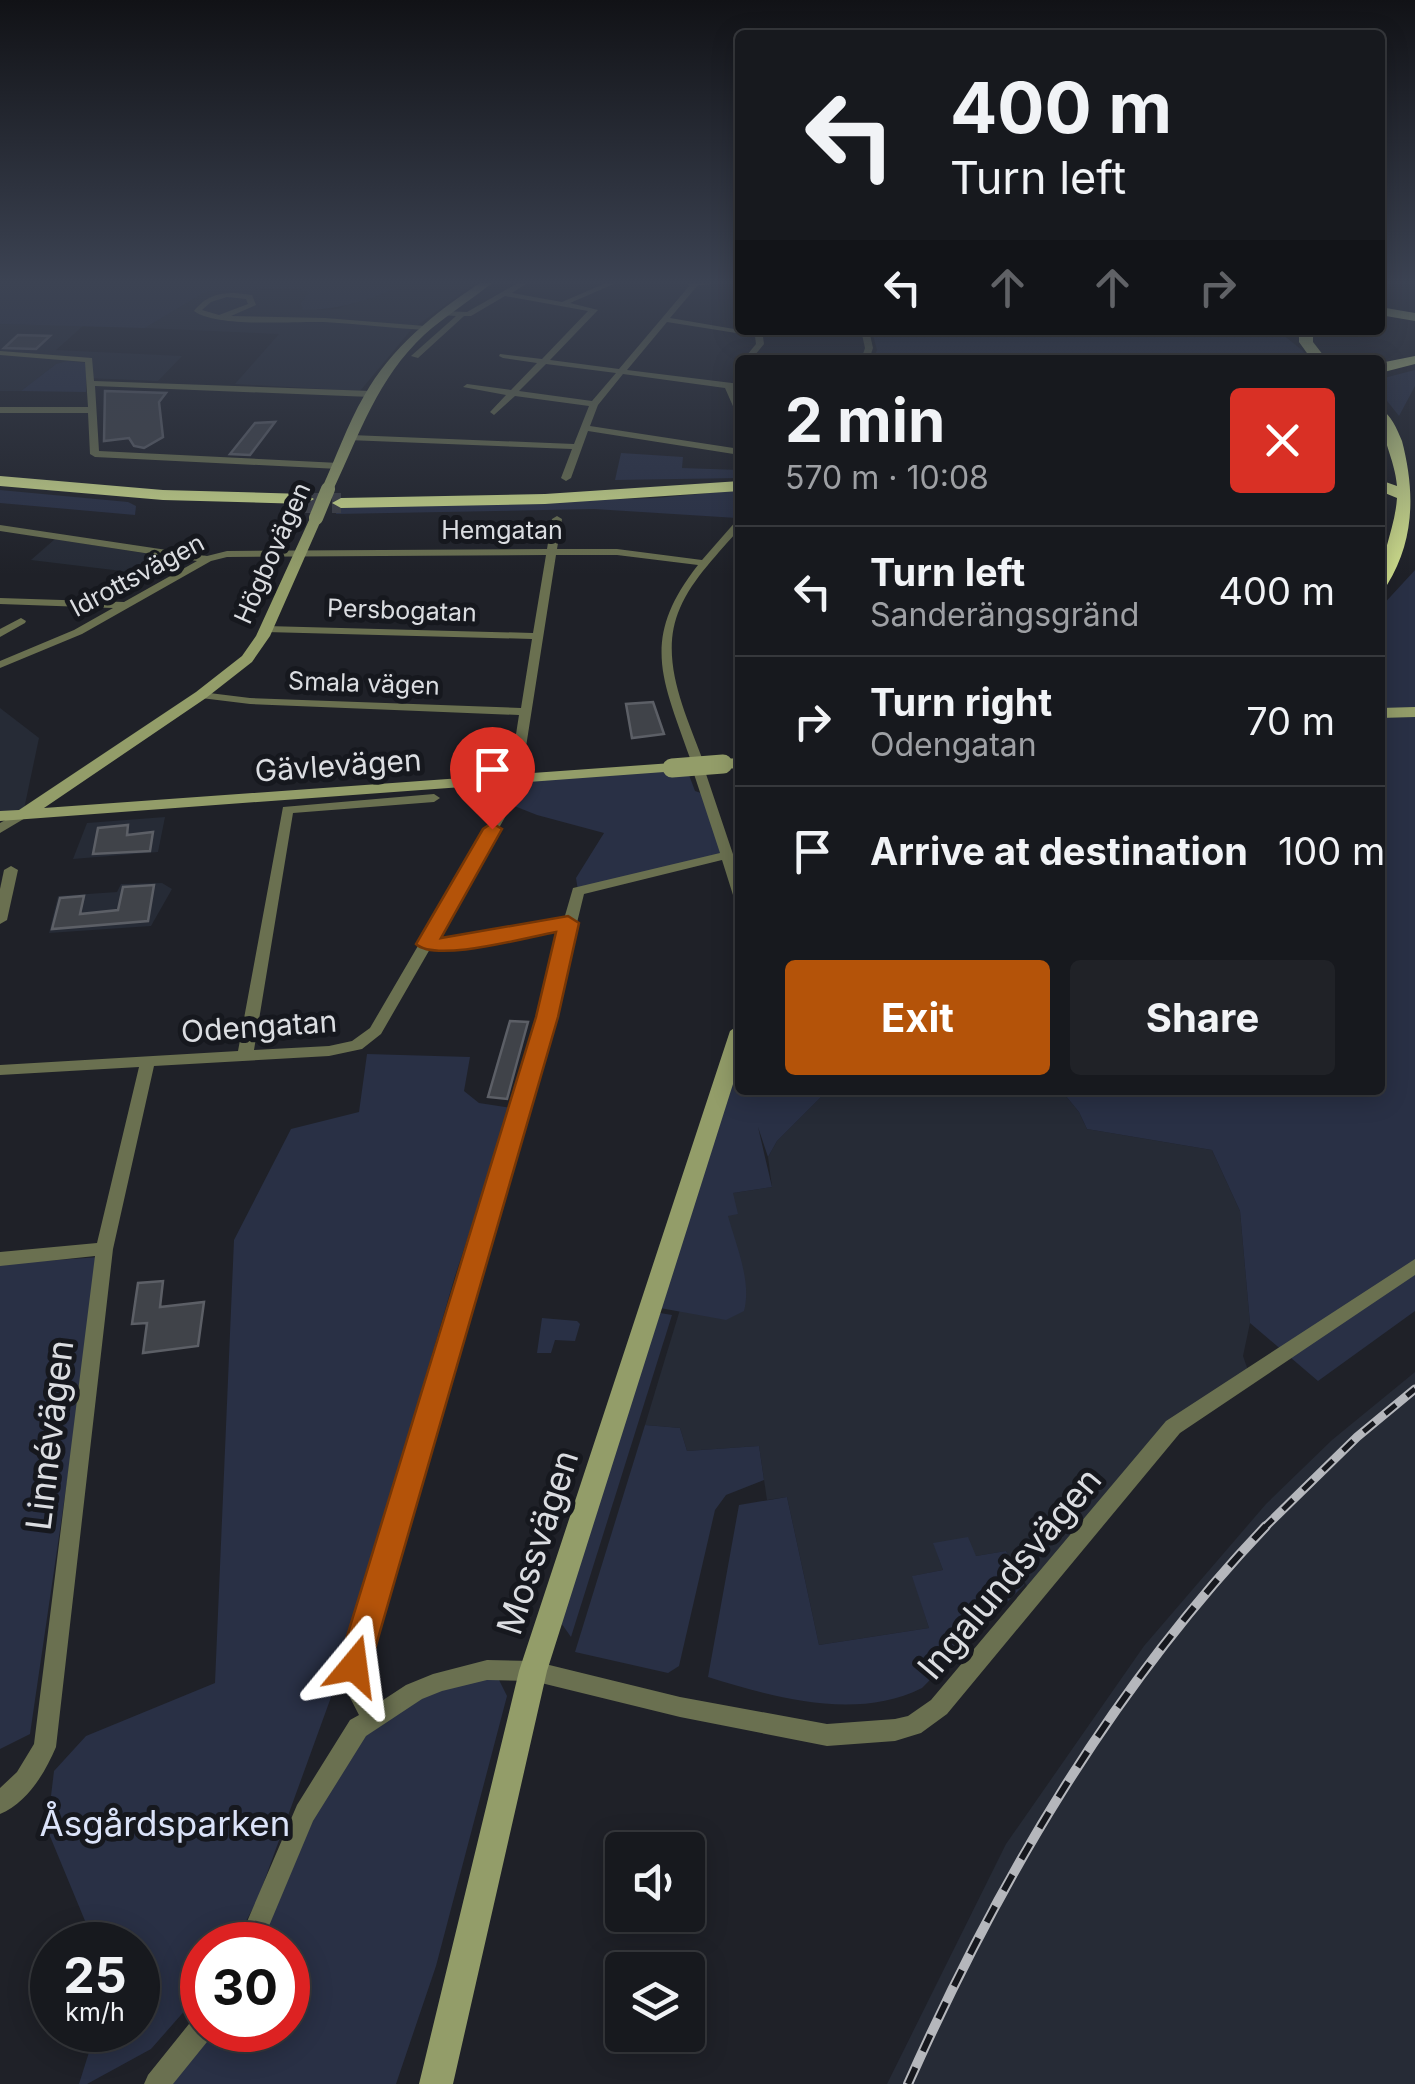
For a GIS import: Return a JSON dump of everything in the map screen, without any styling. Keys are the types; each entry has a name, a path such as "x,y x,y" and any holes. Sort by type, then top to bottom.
{"highway":[{"path":"1385,423 1411,467"},
{"path":"1385,439 1397,464 1402,494 1396,528 1385,551"},
{"path":"1385,572 1410,530 1414,507 1413,442"},
{"path":"0,483 160,498 304,501"},
{"path":"337,497 545,500 735,484"},
{"path":"1385,487 1402,494"}],"main road":[{"name":"Högbovägen","path":"23,814 201,696 247,659 266,629 316,518 337,497 339,466 370,394 380,380"},
{"path":"1385,713 1415,712"},
{"name":"Gävlevägen","path":"0,816 732,763"},
{"path":"60,790 76,800 118,808"},
{"name":"Mossvägen","path":"436,2084 533,1671 735,1046"}],"street":[{"path":"494,412 526,380"},
{"path":"566,478 594,404 615,380"},
{"path":"689,380 735,386"},
{"path":"728,385 731,380"},
{"path":"339,466 99,455 93,451 92,383 370,394"},
{"path":"728,385 735,401"},
{"path":"467,387 594,404"},
{"path":"0,410 91,410"},
{"path":"584,428 735,451"},
{"path":"351,438 578,447"},
{"path":"517,766 557,519"},
{"path":"735,527 702,562 674,606 665,635 670,687 735,880"},
{"path":"0,528 207,559"},
{"name":"Hemgatan","path":"300,553 618,552 702,562"},
{"name":"Idrottsvägen","path":"0,666 62,640 207,559 227,554 300,553"},
{"path":"0,601 127,605"},
{"path":"0,634 21,621"},
{"name":"Persbogatan","path":"266,629 538,636"},
{"name":"Smala vägen","path":"201,696 526,712"},
{"path":"245,1056 285,813 292,808 434,798"},
{"name":"Odengatan","path":"0,1070 328,1051 367,1039 506,805"},
{"name":"Högbovägen","path":"0,829 23,814"},
{"path":"372,1717 352,1682 354,1666 547,1017 568,923 581,889 727,855"},
{"path":"0,920 11,870"},
{"path":"426,944 448,945 568,923"},
{"name":"Linnévägen","path":"0,1804 36,1765 47,1734 104,1250 148,1061"},
{"path":"0,1259 104,1250"},
{"name":"Ingalundsvägen","path":"259,1922 305,1813 358,1728 414,1692 464,1674 533,1671 680,1707 827,1735 874,1734 912,1725 939,1707 1174,1427 1415,1266"},
{"path":"158,2084 183,2052"}],"shaded area":[{"path":"0,380 35,380 21,391 0,391"},
{"path":"238,380 369,380 360,391 235,384"},
{"path":"55,539 188,560 163,576 31,560"},
{"path":"0,708 39,738 23,814 0,816"},
{"path":"165,817 158,852 73,859 87,823"},
{"path":"162,883 172,889 151,926 49,933 58,896 117,892 121,884"},
{"path":"1065,1095 1087,1129 1212,1150 1240,1211 1250,1323 1243,1356 1250,1376 1173,1427 1033,1596 1006,1551 976,1556 934,1544 943,1570 913,1576 929,1628 819,1645 787,1497 767,1500 759,1446 687,1451 680,1428 645,1425 702,1237 733,1193 772,1187 768,1157 777,1141 822,1096"},
{"path":"1415,1372 1415,2084 887,2084 1006,1844 1144,1646 1266,1504 1332,1440"}],"green space":[{"path":"35,380 86,380 86,392 21,391"},
{"path":"1385,380 1415,380 1415,386 1399,416 1385,398"},
{"path":"621,453 683,457 682,468 735,470 735,478 615,480"},
{"path":"0,490 128,502 136,506 135,515 0,503"},
{"path":"735,490 735,518 594,509 336,514 338,507 657,498"},
{"path":"1415,570 1415,1311 1318,1381 1250,1323 1240,1211 1212,1150 1087,1129 1065,1095 1385,1095 1385,603"},
{"path":"686,767 695,791 707,795 727,855 578,891 576,878 604,833 502,801 518,780"},
{"path":"735,1046 735,1095 823,1095 777,1141 768,1157 758,1127 772,1187 733,1193 738,1214 728,1216 745,1276 744,1311 726,1320 649,1306"},
{"name":"Åsgårdsparken","path":"367,1054 470,1057 464,1091 479,1103 511,1108 455,1276 334,1689 257,1901 246,1922 180,1922 180,2016 160,2039 160,1922 85,1922 47,1829 54,1771 86,1736 215,1683 234,1240 291,1129 359,1112"},
{"path":"100,1257 30,1734 0,1749 0,1264"},
{"path":"660,1313 672,1315 571,1637 559,1620"},
{"path":"542,1318 577,1321 580,1324 575,1341 555,1340 551,1353 537,1353"},
{"path":"645,1425 680,1428 687,1451 759,1446 764,1480 726,1495 715,1510 679,1666 668,1673 575,1652"},
{"path":"787,1497 819,1645 929,1628 912,1576 943,1570 933,1543 968,1537 976,1556 1006,1551 1024,1585 922,1688 897,1698 843,1705 815,1703 708,1677 739,1505"},
{"path":"494,1670 507,1696 436,1966 396,2084 157,2084 183,2052 310,2052 310,1922 259,1922 305,1813 372,1717"},
{"name":"Åsgårdsparken","path":"89,2052 146,2052 87,2084 79,2084"}],"building":[{"path":"105,391 166,393 159,402 163,437 144,448 134,446 129,438 104,441"},
{"path":"275,422 250,455 230,454 255,423"},
{"path":"653,702 664,734 632,738 626,704"},
{"path":"128,825 127,835 153,832 150,851 93,854 98,828"},
{"path":"154,885 148,921 52,929 60,898 84,896 80,914 118,910 123,887"},
{"path":"510,1021 528,1022 507,1099 488,1097"},
{"path":"163,1281 160,1307 204,1302 198,1346 143,1353 147,1323 132,1324 138,1283"}],"tunnel":[{"path":"302,503 341,503"}],"railway":[{"path":"1266,1527 1357,1437 1415,1389"},
{"path":"908,2084 981,1934 1063,1790 1157,1653 1266,1527"}],"route":[{"path":"354,1666 547,1017 568,923 448,945 426,944 492,829"}]}
